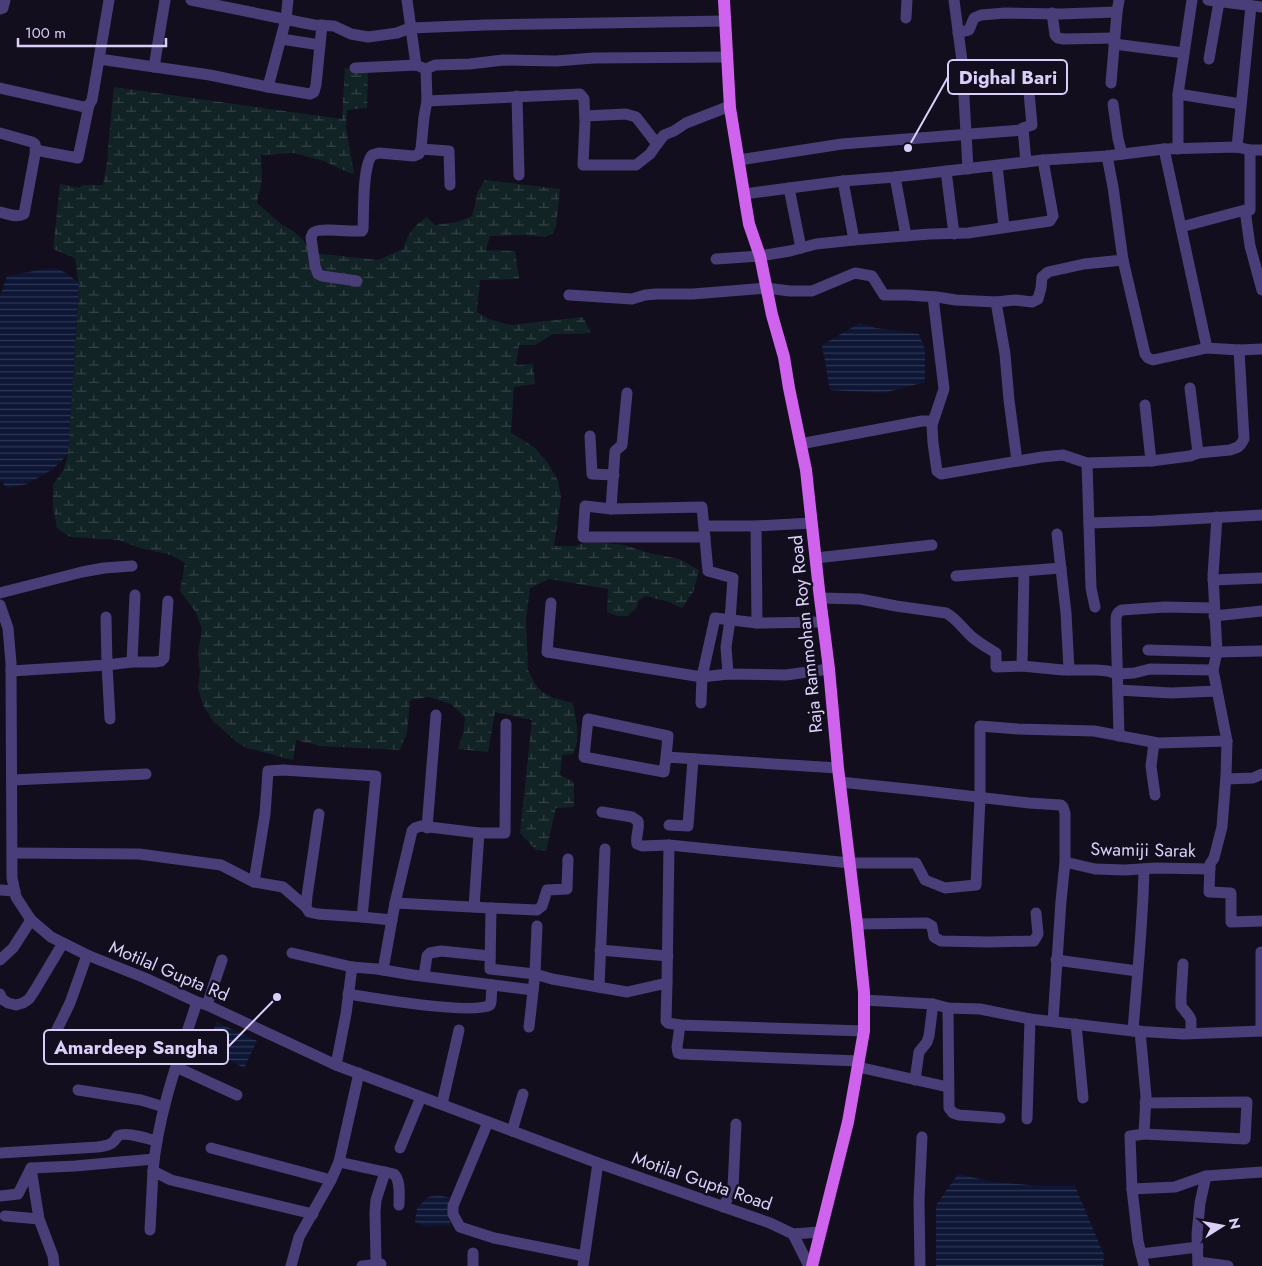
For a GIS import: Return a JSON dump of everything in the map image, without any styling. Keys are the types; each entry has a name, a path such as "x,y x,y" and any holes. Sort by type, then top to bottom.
{"main road":[{"name":"Raja Rammohan Roy Road","path":"724,0 730,106 744,194 784,357 806,470 864,1000 864,1032 848,1122 810,1266"}],"street":[{"path":"0,9 3,8 5,0"},
{"path":"35,150 78,158 89,104 92,100 109,0"},
{"path":"154,67 165,0"},
{"path":"191,0 314,25 334,26 351,34 368,37 397,33 410,28 725,21"},
{"path":"268,87 286,18 288,0"},
{"path":"357,280 318,274 311,237 315,231 362,231 368,160 372,155 379,153 414,156 419,154 427,100 421,67 410,28 407,0"},
{"path":"906,18 907,0"},
{"path":"954,0 962,62 968,169"},
{"path":"1111,82 1119,0"},
{"path":"1178,149 1178,94 1192,0"},
{"path":"1209,60 1214,1 1256,6 1241,104 1237,147"},
{"path":"958,33 968,30 974,18 978,15 1117,12"},
{"path":"1052,13 1055,35 1058,38 1114,41 1184,53"},
{"path":"99,60 210,75 310,94 314,92 316,85 322,25"},
{"path":"281,39 320,45"},
{"path":"355,68 421,67 503,60 556,61 594,58 727,57"},
{"path":"739,160 842,144 1023,130 1023,128 1032,125 1027,71"},
{"path":"0,88 84,107 89,104"},
{"path":"1178,94 1241,104"},
{"path":"427,100 583,95 585,116 583,165 636,165 650,154 664,135 686,123 730,106"},
{"path":"517,96 519,175"},
{"path":"1113,104 1122,154"},
{"path":"585,116 626,114 636,117 657,144"},
{"path":"1023,130 1026,162"},
{"path":"0,133 35,144 24,214 16,216 0,212"},
{"path":"744,194 843,181 1164,149 1237,147 1256,150 1250,246 1260,270 1262,290"},
{"path":"421,149 449,151 450,185"},
{"path":"1164,149 1208,348"},
{"path":"1107,156 1123,260 1145,354 1148,358 1153,360 1208,348 1240,350 1262,348"},
{"path":"716,259 790,252 816,244 968,233 1050,221 1053,216 1044,160"},
{"path":"997,166 1004,227"},
{"path":"946,171 954,234"},
{"path":"895,177 906,236"},
{"path":"843,181 854,240"},
{"path":"789,188 801,248"},
{"path":"1181,227 1252,210"},
{"path":"569,295 632,299 656,294 693,294 766,288 812,291 856,273 872,276 884,295 907,294 956,300 996,302 1015,300 1032,302 1038,299 1042,277 1048,272 1084,264 1123,260"},
{"path":"933,297 944,389 932,425 937,471 941,474 1063,455 1088,463 1151,461 1230,450 1238,447 1244,439 1240,350"},
{"path":"996,302 1005,354 1017,461"},
{"path":"1190,388 1198,453"},
{"path":"612,509 615,451 622,445 627,393"},
{"path":"1145,405 1151,461"},
{"path":"800,444 922,421 930,421 932,425"},
{"path":"590,436 592,474 614,475"},
{"path":"1088,463 1091,588 1095,607"},
{"path":"728,674 726,648 733,578 708,571 704,532 702,507 612,509 585,506 584,537 704,532 756,526 812,523"},
{"path":"1089,523 1262,515"},
{"path":"1217,517 1213,580 1217,652 1213,670 1227,741 1222,827 1214,858 1210,864 1209,892 1231,893 1231,922 1262,921"},
{"path":"756,526 757,623"},
{"path":"1057,534 1066,613 1069,670"},
{"path":"816,558 932,545"},
{"path":"0,593 82,572 132,566"},
{"path":"956,576 1061,568"},
{"path":"1022,666 1024,571"},
{"path":"1213,580 1262,578"},
{"path":"132,662 135,594"},
{"path":"820,598 860,599 946,613 951,615 972,637 996,653 996,666 1097,670 1117,674 1134,673 1150,669 1213,670"},
{"path":"11,671 132,662 160,662 163,659 168,601"},
{"path":"551,603 547,652 702,677 728,674 786,675 829,669"},
{"name":"Motilal Gupta Rd","path":"0,605 11,671 12,878 16,897 31,920 51,937 86,955 202,1003 336,1065 598,1163"},
{"path":"1119,736 1116,615 1119,612 1122,610 1165,607 1214,612 1262,612"},
{"path":"106,618 110,719"},
{"path":"701,703 702,677 715,618 757,623 823,622"},
{"path":"1148,650 1262,651"},
{"path":"1118,690 1171,693 1217,691"},
{"path":"427,828 436,715"},
{"path":"588,719 668,736 666,757 664,772 584,757 588,719"},
{"path":"383,970 395,903 412,831 418,827 480,833 505,833 506,724"},
{"path":"602,812 632,817 638,821 636,841 637,844 642,846 669,846 850,862 916,863 925,880 945,888 976,886 980,798 980,726 1094,731 1158,744 1227,741"},
{"path":"1154,743 1151,766 1155,795"},
{"path":"666,757 838,768"},
{"path":"669,825 688,826 693,759"},
{"path":"254,882 265,814 268,771 283,770 376,776 362,917"},
{"path":"12,780 146,774"},
{"path":"1226,779 1253,778 1262,774"},
{"name":"Swamiji Sarak","path":"840,782 1060,805 1065,813 1065,862 1095,869 1210,869"},
{"path":"306,907 319,814"},
{"path":"474,907 480,833"},
{"path":"669,846 666,1021 668,1023 864,1032"},
{"path":"599,987 605,849"},
{"path":"12,853 139,854 221,866 254,882 283,887 306,907 309,912 392,920"},
{"path":"395,903 537,910 542,906 547,890 567,889 568,859"},
{"path":"1053,1021 1056,960 1065,862"},
{"path":"1144,868 1143,911 1137,971 1137,1031 1145,1103 1144,1134"},
{"path":"0,890 15,892"},
{"path":"491,908 490,970 535,974 552,979 627,992 667,983"},
{"path":"857,924 927,923 932,926 934,937 941,941 1034,941 1038,934 1036,913"},
{"path":"0,960 13,948 31,920"},
{"path":"528,1027 535,974 537,926"},
{"path":"0,994 2,999 16,1005 29,999 63,943"},
{"path":"600,950 668,956"},
{"path":"864,1000 980,1009 1030,1019 1137,1031 1191,1033 1262,1031 1261,952"},
{"path":"292,953 352,967 533,990"},
{"path":"424,976 427,956 430,953 490,956"},
{"path":"49,1046 70,1003 86,955"},
{"path":"150,1230 154,1159 164,1107 176,1067 222,960"},
{"path":"1056,960 1137,971"},
{"path":"1183,964 1181,1006 1190,1016 1191,1033"},
{"path":"336,1065 346,1014 352,967"},
{"path":"348,994 423,1005 481,1008 490,1005 492,985"},
{"path":"916,1080 919,1052 928,1042 933,1004"},
{"path":"948,1008 949,1108 953,1113 959,1115 1000,1118"},
{"path":"1028,1119 1030,1019"},
{"path":"1076,1024 1083,1098"},
{"path":"680,1025 678,1053 681,1054 858,1064 948,1087"},
{"path":"442,1104 459,1030"},
{"path":"176,1067 236,1095"},
{"path":"291,1266 299,1237 313,1214 339,1162 359,1073"},
{"path":"78,1090 141,1100 164,1107"},
{"path":"512,1131 523,1094"},
{"path":"400,1148 421,1096"},
{"path":"1144,1266 1138,1240 1132,1189 1130,1136 1144,1134 1245,1139 1247,1102 1145,1103"},
{"path":"488,1122 453,1206 454,1214 460,1227 494,1238 583,1261 598,1163"},
{"path":"723,1207 733,1188 736,1124"},
{"path":"0,1153 98,1147 109,1145 122,1134 157,1141"},
{"path":"920,1266 919,1200 922,1138"},
{"path":"211,1148 331,1180"},
{"path":"31,1168 154,1159"},
{"path":"339,1162 397,1176 399,1205"},
{"name":"Motilal Gupta Road","path":"598,1163 770,1223 792,1234"},
{"path":"0,1196 18,1194 31,1168"},
{"path":"31,1168 39,1219 53,1256 54,1266"},
{"path":"153,1171 171,1180 313,1214"},
{"path":"362,1266 378,1262 375,1212 376,1200 385,1172"},
{"path":"1132,1189 1175,1186 1206,1176 1262,1172"},
{"path":"1206,1176 1200,1202 1197,1234 1198,1264 1228,1266"},
{"path":"5,1216 39,1219"},
{"path":"810,1266 792,1234 820,1232"},
{"path":"1141,1254 1198,1247"},
{"path":"472,1266 473,1253"}],"green space":[{"path":"345,68 368,71 367,108 347,110 346,127 354,174 324,161 294,153 261,155 262,180 257,203 301,238 314,253 378,260 403,249 412,230 427,217 435,225 457,222 472,216 477,193 485,180 560,189 556,227 553,233 545,237 527,235 490,236 486,250 515,251 519,279 480,280 477,312 489,319 510,325 583,317 591,333 553,334 535,345 519,345 516,365 533,364 535,384 514,387 511,433 534,447 548,463 558,481 561,497 554,546 576,546 588,541 624,545 649,553 679,559 699,570 693,592 682,608 669,602 646,596 639,600 636,608 628,616 618,616 607,612 608,589 549,579 530,588 526,619 528,670 535,684 542,692 554,698 573,703 577,729 577,742 573,754 562,755 560,775 574,782 574,807 556,808 546,851 536,850 520,833 532,720 495,712 488,752 458,749 464,730 465,717 451,704 429,697 410,700 407,732 400,750 321,746 296,740 293,760 247,748 238,743 213,721 203,705 198,688 200,672 198,654 202,629 195,611 180,591 185,563 171,555 140,548 119,540 70,537 57,528 53,508 53,485 64,469 68,454 79,288 75,258 53,249 60,184 79,188 83,185 103,185 108,156 114,87 342,119"}],"water":[{"path":"56,268 79,283 68,454 53,469 27,484 7,488 0,480 0,296 7,276"},
{"path":"860,323 876,328 919,334 925,350 925,382 883,393 830,390 822,345"},
{"path":"217,1022 257,1041 244,1068 205,1047"},
{"path":"958,1174 993,1182 1042,1186 1075,1186 1104,1255 1103,1266 936,1266 936,1205"},
{"path":"438,1195 451,1198 450,1226 437,1225 426,1227 415,1222 417,1208 428,1197"}],"place":[{"name":"Dighal Bari","path":"908,148"},
{"name":"Amardeep Sangha","path":"277,997"}]}
